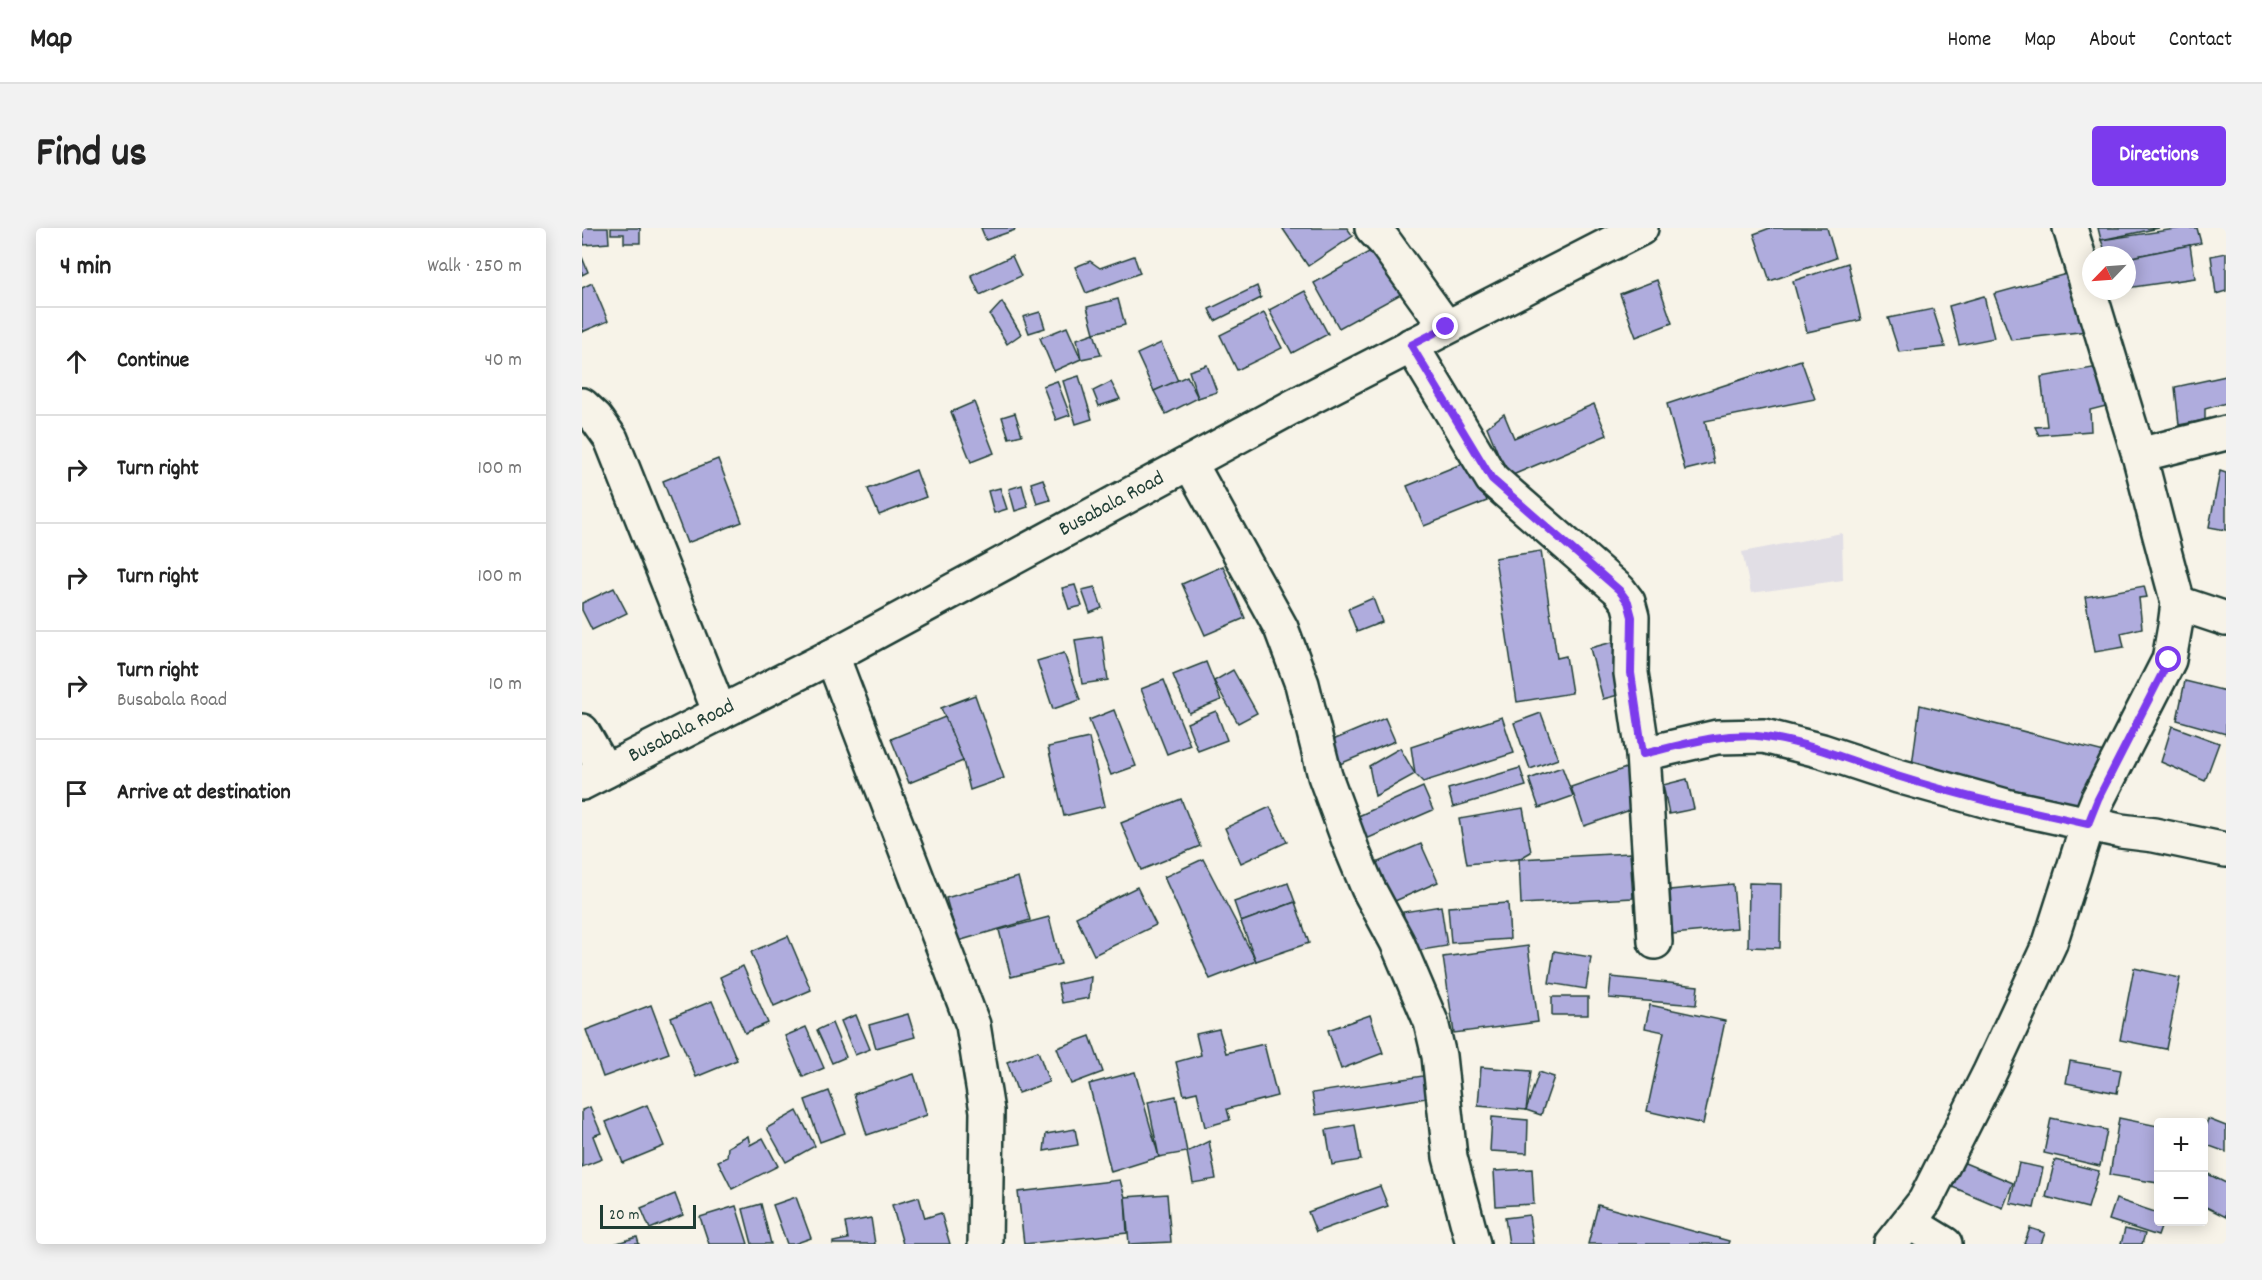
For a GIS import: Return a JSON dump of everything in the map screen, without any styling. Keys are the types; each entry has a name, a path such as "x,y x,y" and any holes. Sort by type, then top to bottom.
{"street":[{"path":"1372,228 1384,241 1446,327"},
{"name":"Busabala Road","path":"593,777 831,656 1411,345 1641,228"},
{"path":"1945,1244 1900,1233 1924,1201 1980,1092 2050,943 2098,799 2169,660 2178,603 2139,455 2070,228"},
{"path":"1411,345 1492,479 1619,590 1628,602 1632,617 1631,673 1643,754 1655,942"},
{"path":"582,405 596,418 611,439 720,713"},
{"path":"2139,455 2226,433"},
{"path":"1190,463 1281,627 1302,684 1325,776 1353,852 1368,888 1397,942 1431,1022 1439,1056 1450,1157 1473,1244"},
{"path":"2178,603 2226,620"},
{"path":"831,656 974,1026 987,1111 985,1244"},
{"path":"582,731 593,777"},
{"path":"1643,754 1717,737 1764,736 1822,750 1898,776 2006,806 2226,850"}],"shaded area":[{"path":"1842,533 1843,580 1751,593 1742,552"}],"building":[{"path":"582,228 608,228 609,243 584,245"},
{"path":"611,228 640,228 640,243 624,243 624,234 611,234"},
{"path":"981,228 1014,228 1015,230 986,240"},
{"path":"1284,228 1347,228 1353,236 1308,266"},
{"path":"1770,228 1827,228 1836,258 1770,281 1754,234"},
{"path":"2098,228 2159,228 2101,240"},
{"path":"2182,228 2197,228 2201,243 2136,256 2136,246 2103,246 2101,240"},
{"path":"2190,245 2195,278 2136,287 2136,256"},
{"path":"1376,248 1401,294 1339,328 1314,283"},
{"path":"2226,253 2226,291 2216,294 2211,256"},
{"path":"1012,256 1021,276 980,295 971,275"},
{"path":"1134,256 1140,273 1086,293 1075,267 1090,261 1100,268"},
{"path":"582,257 588,272 582,275"},
{"path":"1848,263 1861,320 1807,332 1793,281"},
{"path":"2077,271 2087,331 2011,340 1994,294"},
{"path":"1657,280 1672,323 1636,337 1620,294"},
{"path":"592,283 608,321 582,332 582,288"},
{"path":"1257,286 1261,298 1215,321 1209,309"},
{"path":"1305,291 1328,334 1292,353 1269,310"},
{"path":"1984,296 1994,338 1959,345 1949,306"},
{"path":"1118,299 1125,325 1094,333 1087,307"},
{"path":"1002,302 1021,334 1007,344 990,315"},
{"path":"1933,309 1945,347 1899,352 1888,318"},
{"path":"1040,312 1045,328 1029,333 1023,317"},
{"path":"1264,313 1282,348 1237,370 1220,335"},
{"path":"1067,327 1081,359 1054,371 1040,338"},
{"path":"1094,333 1101,355 1081,359 1077,339"},
{"path":"1161,343 1178,381 1154,391 1137,354"},
{"path":"1801,360 1815,399 1705,421 1714,463 1685,470 1667,404"},
{"path":"1207,365 1217,392 1198,398 1189,371"},
{"path":"2098,367 2106,406 2090,410 2091,431 2039,435 2035,427 2047,426 2041,377"},
{"path":"1079,376 1092,419 1076,424 1063,381"},
{"path":"1187,376 1198,398 1166,414 1154,391"},
{"path":"2226,376 2226,403 2205,409 2205,420 2179,425 2175,387"},
{"path":"1057,381 1070,415 1056,420 1043,386"},
{"path":"1111,382 1120,399 1099,406 1093,391"},
{"path":"974,402 994,453 971,462 951,412"},
{"path":"1594,404 1607,435 1508,477 1487,427 1504,414 1514,438"},
{"path":"1015,413 1022,435 1009,438 1002,417"},
{"path":"718,459 742,522 687,543 663,481"},
{"path":"1471,460 1487,501 1424,526 1407,486"},
{"path":"916,470 926,497 879,515 868,489"},
{"path":"2220,471 2226,473 2226,530 2209,527"},
{"path":"1043,479 1050,500 1037,504 1031,483"},
{"path":"1022,485 1028,507 1015,511 1009,489"},
{"path":"1000,488 1007,509 994,513 988,491"},
{"path":"1541,551 1557,658 1566,656 1572,693 1517,702 1495,558"},
{"path":"1223,566 1245,618 1205,635 1182,584"},
{"path":"1075,585 1082,606 1069,609 1062,588"},
{"path":"2144,586 2147,597 2139,598 2142,628 2121,633 2124,647 2095,652 2085,597"},
{"path":"1095,587 1102,608 1090,613 1082,590"},
{"path":"614,588 627,613 592,630 582,610 582,603"},
{"path":"1373,598 1382,622 1357,632 1348,609"},
{"path":"1102,636 1108,680 1082,684 1075,640"},
{"path":"1613,642 1626,693 1603,699 1590,648"},
{"path":"1064,653 1080,700 1053,709 1037,661"},
{"path":"1206,662 1221,700 1189,713 1173,675"},
{"path":"1233,670 1257,713 1238,723 1214,681"},
{"path":"1164,680 1190,745 1167,754 1141,689"},
{"path":"2185,681 2226,691 2226,734 2177,720"},
{"path":"975,695 1004,778 970,790 963,761 941,708"},
{"path":"1920,705 2112,754 2088,824 1911,773"},
{"path":"1114,710 1136,766 1111,775 1089,720"},
{"path":"1216,711 1227,740 1198,751 1187,723"},
{"path":"1541,713 1558,759 1530,769 1514,723"},
{"path":"945,717 963,761 909,783 891,739"},
{"path":"1502,717 1514,753 1423,782 1415,774 1411,747"},
{"path":"1385,718 1395,741 1335,766 1326,743"},
{"path":"2172,726 2219,743 2205,781 2161,762"},
{"path":"1089,738 1105,806 1064,816 1048,747"},
{"path":"1400,748 1415,774 1375,796 1369,766"},
{"path":"1562,767 1573,796 1539,808 1529,779"},
{"path":"1520,768 1526,786 1453,807 1448,789"},
{"path":"1626,768 1639,807 1584,826 1571,787"},
{"path":"1687,779 1694,809 1669,814 1663,785"},
{"path":"1423,787 1433,810 1364,840 1354,818"},
{"path":"1181,799 1200,846 1141,870 1121,823"},
{"path":"1270,807 1287,842 1241,863 1225,828"},
{"path":"1523,808 1531,852 1519,859 1467,864 1459,819"},
{"path":"1421,844 1438,882 1386,905 1369,866"},
{"path":"1630,853 1633,898 1521,904 1519,859"},
{"path":"1203,859 1256,961 1210,979 1164,877"},
{"path":"1018,877 1030,920 958,941 946,898"},
{"path":"1288,883 1295,902 1241,922 1234,902"},
{"path":"1749,883 1781,884 1780,948 1748,947"},
{"path":"1733,884 1737,928 1662,935 1659,891"},
{"path":"1137,887 1156,925 1094,955 1076,917"},
{"path":"1295,902 1309,943 1256,961 1241,922"},
{"path":"1508,903 1510,939 1451,943 1448,907"},
{"path":"1441,906 1447,946 1410,952 1403,912"},
{"path":"1049,917 1061,964 1011,977 999,930"},
{"path":"788,936 811,990 774,1006 751,952"},
{"path":"1528,946 1538,1022 1454,1033 1443,957"},
{"path":"1554,951 1591,957 1586,989 1549,983"},
{"path":"743,966 768,1023 745,1033 720,977"},
{"path":"2134,968 2180,978 2166,1049 2120,1040"},
{"path":"1091,977 1089,998 1062,1003 1058,984"},
{"path":"1611,977 1698,986 1696,1005 1609,998"},
{"path":"1552,997 1588,997 1588,1015 1552,1015"},
{"path":"712,1001 737,1060 696,1077 671,1018"},
{"path":"651,1005 669,1053 603,1077 586,1030"},
{"path":"1650,1005 1725,1021 1703,1124 1647,1111 1664,1032 1645,1028"},
{"path":"908,1014 915,1037 876,1048 869,1025"},
{"path":"856,1015 870,1049 855,1055 841,1021"},
{"path":"1370,1015 1383,1053 1341,1069 1328,1030"},
{"path":"832,1023 846,1057 832,1063 817,1030"},
{"path":"806,1027 824,1068 803,1077 785,1036"},
{"path":"1219,1029 1226,1053 1264,1044 1277,1096 1227,1109 1230,1120 1205,1127 1197,1092 1184,1095 1176,1062 1201,1055 1196,1034"},
{"path":"1090,1036 1103,1072 1071,1084 1057,1048"},
{"path":"1038,1051 1049,1082 1018,1093 1007,1062"},
{"path":"2070,1061 2121,1070 2117,1093 2066,1083"},
{"path":"1481,1067 1531,1071 1526,1110 1478,1106"},
{"path":"1135,1072 1159,1157 1111,1172 1089,1084"},
{"path":"1539,1072 1554,1077 1541,1115 1526,1110"},
{"path":"914,1074 927,1115 867,1135 854,1094"},
{"path":"1429,1075 1432,1097 1316,1115 1312,1093"},
{"path":"829,1091 845,1133 820,1142 805,1100"},
{"path":"1176,1096 1187,1152 1159,1157 1148,1102"},
{"path":"647,1105 664,1146 623,1163 606,1122"},
{"path":"590,1107 601,1133 593,1136 602,1159 582,1167 582,1110"},
{"path":"797,1111 815,1146 786,1162 767,1128"},
{"path":"1492,1117 1528,1120 1527,1153 1490,1151"},
{"path":"2051,1118 2107,1130 2100,1166 2044,1153"},
{"path":"2119,1118 2154,1125 2154,1182 2110,1175"},
{"path":"2208,1119 2226,1126 2226,1152 2208,1145"},
{"path":"1355,1125 1361,1160 1332,1165 1326,1130"},
{"path":"1075,1129 1078,1145 1044,1151 1046,1134"},
{"path":"748,1136 750,1145 763,1138 778,1166 732,1189 718,1161 727,1157 728,1147"},
{"path":"1209,1141 1216,1179 1193,1183 1187,1152"},
{"path":"2055,1160 2099,1171 2088,1208 2046,1197"},
{"path":"1960,1161 2013,1183 2003,1208 1950,1186"},
{"path":"2019,1163 2043,1168 2034,1208 2010,1203"},
{"path":"1532,1169 1534,1204 1496,1206 1494,1171"},
{"path":"2208,1174 2226,1183 2226,1217 2208,1208"},
{"path":"1120,1180 1125,1197 1127,1233 1024,1244 1018,1192"},
{"path":"1380,1186 1388,1206 1316,1232 1308,1212"},
{"path":"675,1194 683,1215 650,1229 641,1208"},
{"path":"1167,1194 1171,1242 1129,1244 1125,1197"},
{"path":"796,1197 811,1238 787,1244 773,1205"},
{"path":"919,1197 925,1218 941,1213 950,1244 903,1244 892,1205"},
{"path":"2116,1199 2154,1212 2154,1226 2162,1226 2158,1236 2109,1220"},
{"path":"761,1204 771,1244 752,1244 743,1209"},
{"path":"1598,1205 1729,1241 1728,1244 1588,1244"},
{"path":"736,1206 748,1244 709,1244 700,1217"},
{"path":"1529,1215 1533,1244 1509,1244 1505,1218"},
{"path":"871,1218 875,1244 833,1244 833,1242 848,1239 845,1223"},
{"path":"2030,1228 2045,1233 2041,1244 2024,1244"},
{"path":"2125,1229 2145,1234 2142,1244 2121,1244"},
{"path":"637,1237 639,1244 614,1244"}],"route":[{"path":"1446,327 1411,345 1474,453 1492,479 1512,499 1619,590 1628,602 1632,617 1631,673 1643,754 1717,737 1764,736 1822,750 1898,776 2006,806 2088,824 2098,799 2169,660"}]}
